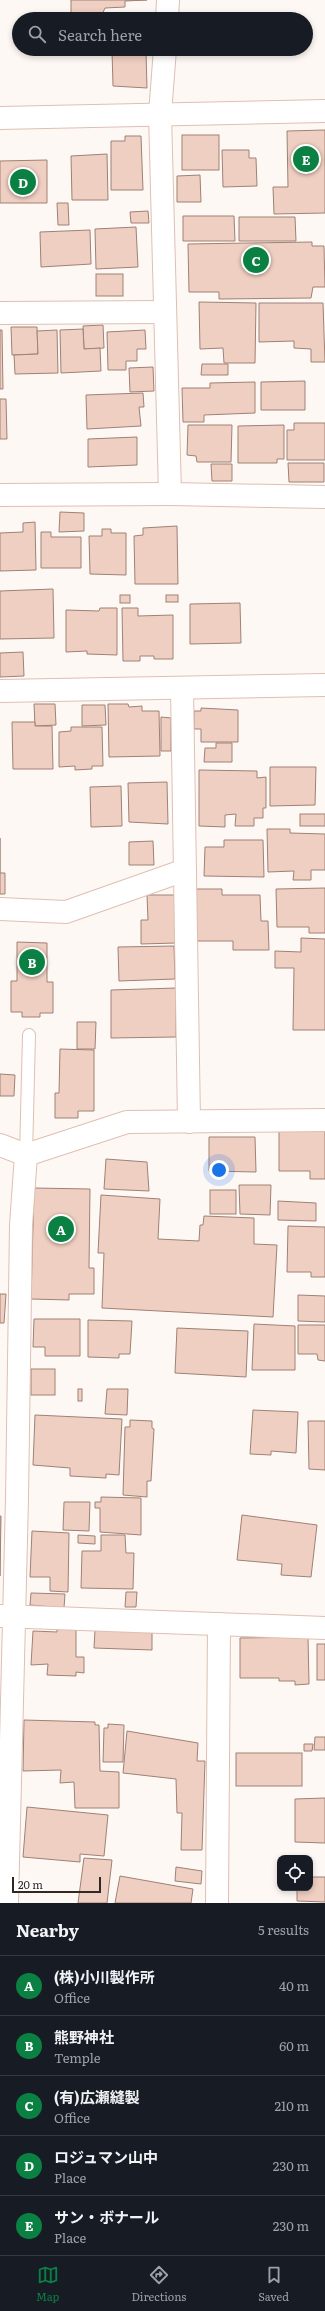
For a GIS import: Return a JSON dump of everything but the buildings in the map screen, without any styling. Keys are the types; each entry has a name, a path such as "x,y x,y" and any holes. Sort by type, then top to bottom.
{"street":[{"path":"167,12 168,0"},
{"path":"164,56 160,114 170,494"},
{"path":"0,118 325,111"},
{"path":"0,313 165,312"},
{"path":"0,495 170,494 325,497"},
{"path":"0,691 325,685"},
{"path":"182,688 188,1122"},
{"path":"0,909 66,912 184,870"},
{"path":"0,1145 26,1155 127,1122 325,1120"},
{"path":"6,1903 5,1779 8,1499 21,1225 26,1155"},
{"path":"6,1616 325,1628"},
{"path":"217,1903 219,1624"}],"lane":[{"path":"26,1155 29,1035"}],"place":[{"name":"サン・ボナール","path":"306,159"},
{"name":"ロジュマン山中","path":"23,182"},
{"name":"(有)広瀬縫製","path":"256,260"},
{"name":"熊野神社","path":"32,962"},
{"name":"(株)小川製作所","path":"61,1229"}]}
